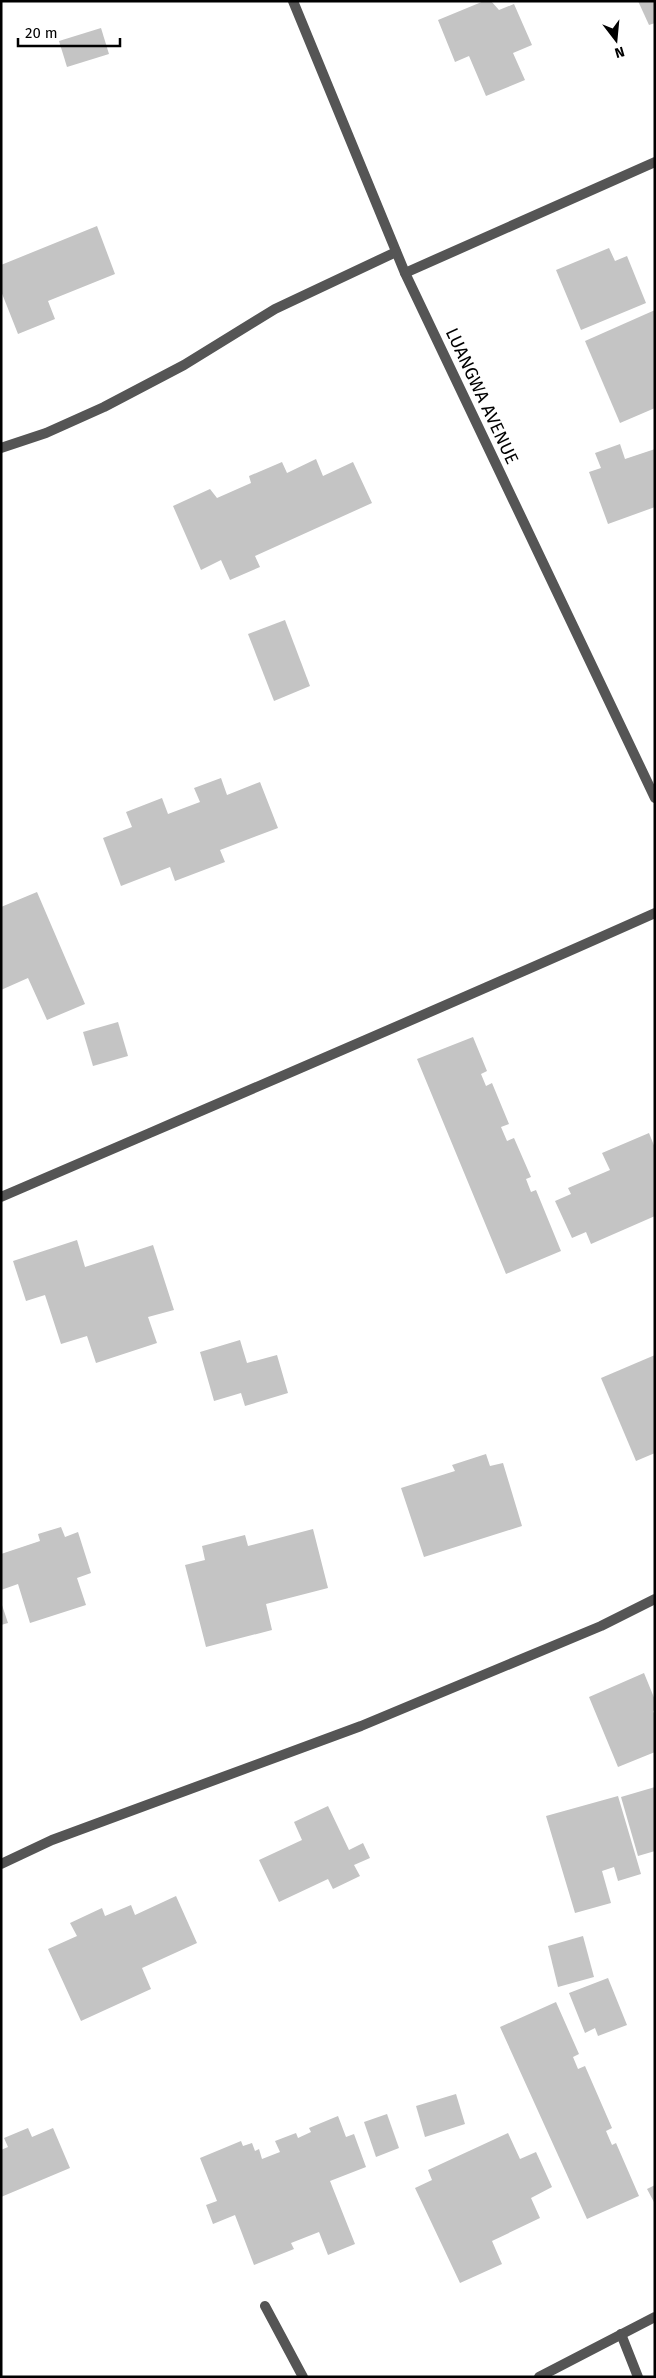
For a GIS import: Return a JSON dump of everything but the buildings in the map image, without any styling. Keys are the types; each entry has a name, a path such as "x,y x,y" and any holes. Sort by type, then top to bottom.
{"street":[{"name":"LUANGWA AVENUE","path":"293,1 405,273 655,798"},
{"path":"405,273 655,162"},
{"path":"1,448 46,433 104,407 184,365 276,309 396,252"},
{"path":"1,1197 259,1085 439,1010 655,913"},
{"path":"1,1864 52,1840 361,1726 601,1626 655,1599"},
{"path":"265,2306 303,2377"},
{"path":"539,2377 655,2317"},
{"path":"621,2334 638,2377"}]}
